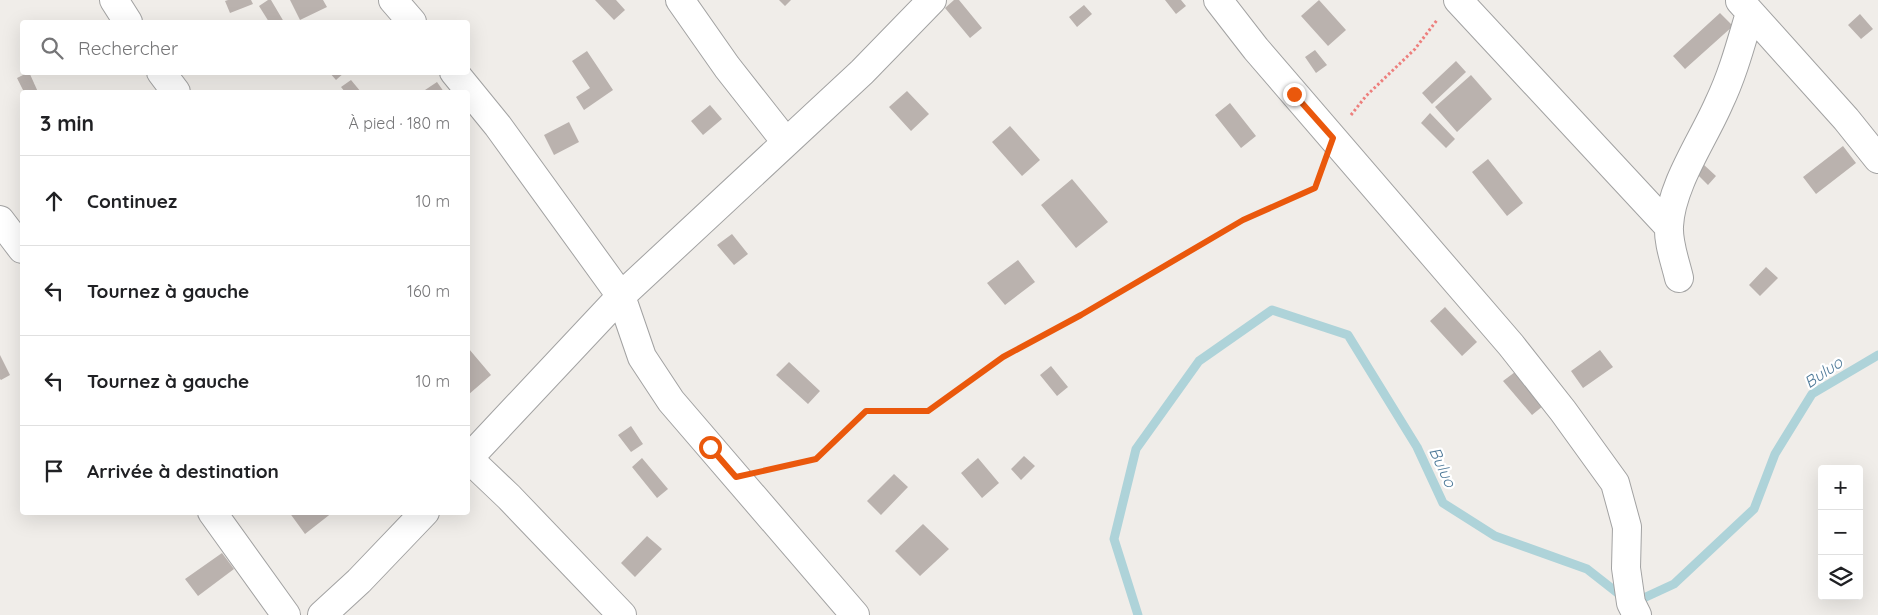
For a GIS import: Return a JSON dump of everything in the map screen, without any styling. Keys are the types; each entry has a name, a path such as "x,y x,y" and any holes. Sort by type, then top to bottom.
{"street":[{"path":"114,0 127,20"},
{"path":"393,0 410,20"},
{"path":"680,0 727,67 786,142"},
{"path":"470,457 621,296 862,72 932,0"},
{"path":"1218,0 1256,49 1511,345 1563,411 1615,483 1627,527 1626,568 1631,603 1637,615"},
{"path":"1745,6 1846,119 1878,158"},
{"path":"1679,278 1669,227 1672,204 1689,164 1721,100 1735,64 1745,6"},
{"path":"1450,7 1669,227"},
{"path":"163,75 174,90"},
{"path":"456,75 469,90"},
{"path":"470,92 498,126 621,296 642,357 671,401 855,615"},
{"path":"0,220 20,246"},
{"path":"470,461 509,497 622,615"},
{"path":"214,515 286,615"},
{"path":"322,615 359,581 422,515"}],"path":[{"path":"736,477 816,459 866,411 928,411 1003,357 1081,315 1243,220 1315,188 1333,138 1366,96 1415,49 1450,7"}],"building":[{"path":"251,0 253,4 230,13 225,1"},
{"path":"271,0 283,20 268,20 259,6"},
{"path":"290,0 323,0 327,7 300,20"},
{"path":"595,0 616,0 625,10 614,20"},
{"path":"779,0 791,0 785,6"},
{"path":"954,0 959,0 982,28 970,38 945,8"},
{"path":"1165,0 1181,0 1186,6 1176,14"},
{"path":"1319,0 1346,30 1328,46 1301,16"},
{"path":"1084,5 1092,14 1077,27 1069,17"},
{"path":"1720,13 1733,26 1685,69 1673,56"},
{"path":"1860,14 1873,29 1861,39 1848,25"},
{"path":"1315,50 1327,65 1316,73 1305,57"},
{"path":"587,51 613,90 584,110 576,97 590,88 572,61"},
{"path":"1456,61 1466,72 1432,104 1422,93"},
{"path":"23,75 30,75 37,90 23,90 17,78"},
{"path":"332,75 342,75 336,80"},
{"path":"1471,75 1492,99 1457,132 1435,107"},
{"path":"351,80 359,90 343,90 341,87"},
{"path":"437,82 443,90 425,90"},
{"path":"907,91 929,114 911,131 889,107"},
{"path":"1230,103 1256,136 1241,148 1215,115"},
{"path":"710,105 722,119 703,135 691,121"},
{"path":"1430,113 1455,139 1446,148 1421,123"},
{"path":"569,122 579,142 554,155 544,135"},
{"path":"1010,126 1040,160 1022,176 992,142"},
{"path":"1843,146 1856,163 1816,194 1803,177"},
{"path":"1488,159 1523,203 1507,216 1472,172"},
{"path":"1703,164 1716,176 1708,185 1695,172"},
{"path":"1072,179 1108,222 1076,248 1041,205"},
{"path":"732,234 748,254 734,265 717,245"},
{"path":"1018,260 1035,282 1005,305 987,283"},
{"path":"1766,267 1778,278 1760,296 1749,285"},
{"path":"1445,307 1477,342 1462,356 1430,321"},
{"path":"470,350 491,375 470,393"},
{"path":"1600,350 1613,367 1583,388 1571,371"},
{"path":"0,355 10,375 1,380 0,379"},
{"path":"789,362 820,391 808,404 776,375"},
{"path":"1051,366 1068,387 1057,396 1040,375"},
{"path":"1515,372 1543,406 1532,415 1503,381"},
{"path":"631,426 643,444 631,452 618,435"},
{"path":"1024,456 1035,466 1021,480 1011,469"},
{"path":"642,458 668,489 657,498 632,467"},
{"path":"978,458 999,483 982,498 961,473"},
{"path":"894,474 908,487 881,515 867,501"},
{"path":"291,515 329,515 305,534"},
{"path":"923,524 949,549 920,576 895,551"},
{"path":"647,536 662,549 635,577 621,563"},
{"path":"222,553 234,569 198,596 185,579"}],"waterway":[{"name":"Buluo","path":"1138,615 1114,539 1136,449 1199,361 1272,310 1348,335 1417,447 1443,503 1495,536 1587,569 1624,598"},
{"name":"Buluo","path":"1635,602 1674,584 1754,509 1775,454 1812,394 1878,355"}],"route":[{"path":"710,447 736,477 816,459 866,411 928,411 1003,357 1081,315 1243,220 1315,188 1333,138 1294,94"}]}
